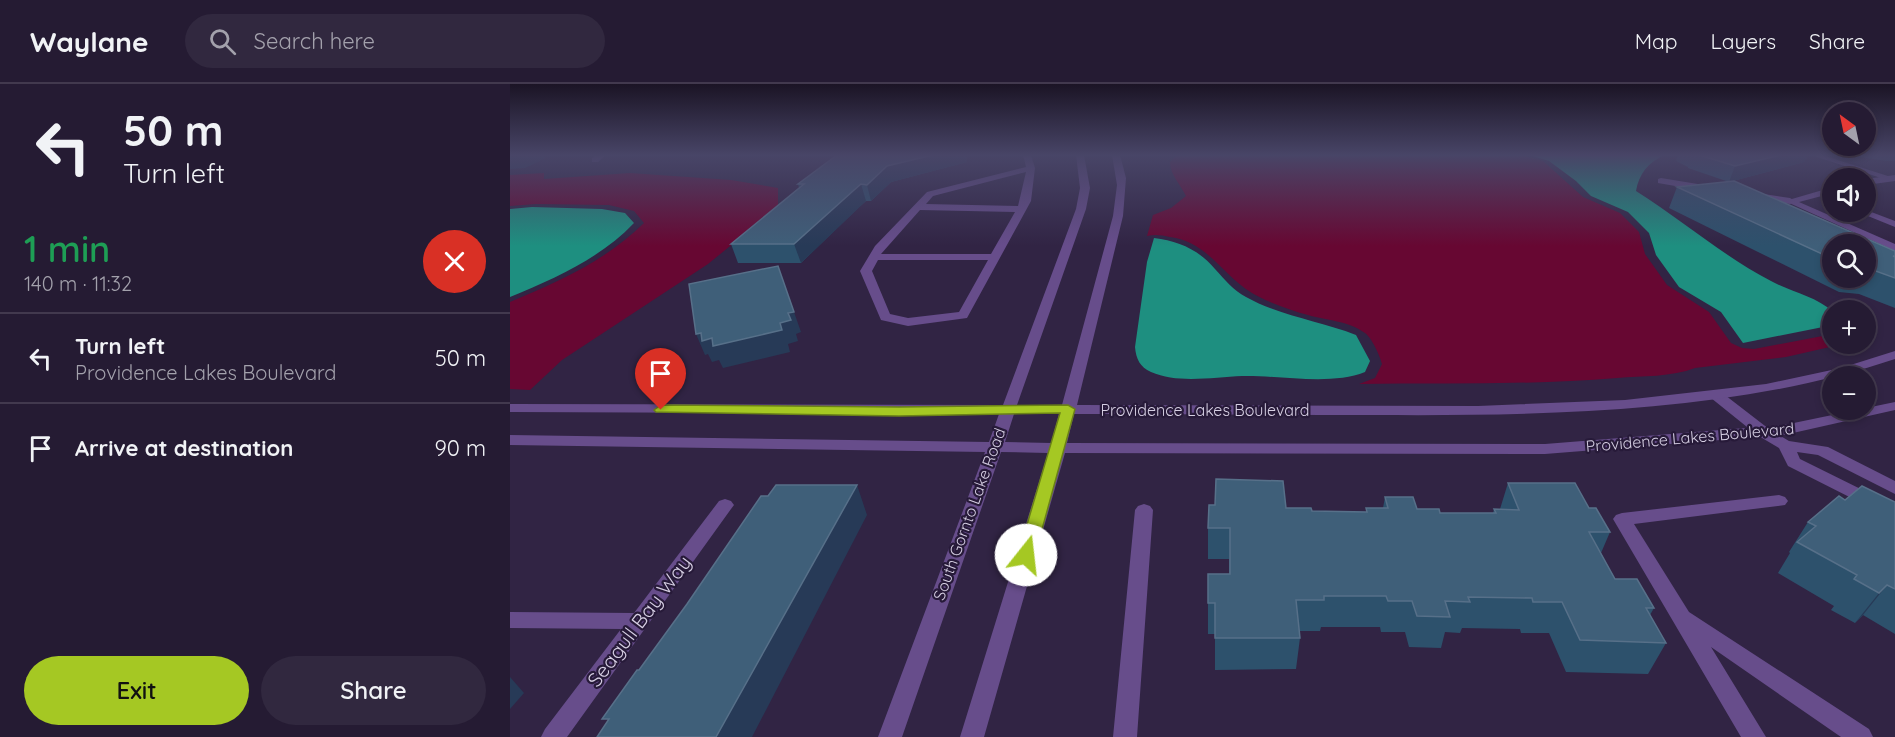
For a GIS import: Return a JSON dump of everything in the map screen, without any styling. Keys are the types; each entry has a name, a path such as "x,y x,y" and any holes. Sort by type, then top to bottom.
{"street":[{"path":"963,185 930,194 879,248 866,271 885,317 908,322 963,315 1026,201 1028,185"},
{"name":"South Gornto Lake Road","path":"890,737 1006,410 1081,209 1085,185"},
{"path":"972,737 1058,448 1118,216 1123,185"},
{"path":"1690,185 1720,190"},
{"path":"1790,201 1822,193"},
{"path":"1743,194 1790,201 1895,248"},
{"path":"918,207 1021,209"},
{"path":"1876,217 1895,224"},
{"path":"874,257 995,257"},
{"name":"Providence Lakes Boulevard","path":"510,408 1478,411 1625,404 1766,388 1844,372 1895,355"},
{"path":"1716,394 1763,432 1785,445 1822,452 1895,488"},
{"name":"Providence Lakes Boulevard","path":"510,440 1058,448 1545,449 1763,432 1823,423 1895,406"},
{"path":"1785,445 1794,462 1895,514"},
{"path":"1754,737 1622,519 1779,501"},
{"name":"Seagull Bay Way","path":"553,737 725,505"},
{"path":"1125,737 1144,510"},
{"path":"1681,616 1861,737"},
{"path":"510,620 639,621"}],"shaded area":[{"path":"510,185 763,185 778,188 778,207 708,264 562,360 530,390 510,389 510,302 564,278 598,259 644,223 634,211 609,205 510,206"},
{"path":"1180,185 1570,185 1583,197 1620,213 1639,232 1645,254 1667,285 1709,312 1731,343 1742,348 1754,349 1822,336 1822,349 1786,357 1695,368 1657,376 1521,383 1359,384 1375,378 1382,364 1368,335 1352,326 1294,311 1258,296 1241,286 1195,245 1161,235 1147,236 1153,215 1171,208 1186,196"},
{"path":"1580,185 1637,185 1636,191 1753,271 1822,305 1822,327 1743,343 1721,312 1679,287 1656,255 1649,233 1628,212 1591,196"},
{"path":"532,207 602,209 625,213 634,223 592,257 560,275 510,297 510,209"},
{"path":"1154,238 1172,241 1195,252 1209,262 1237,291 1259,304 1356,335 1370,361 1365,372 1321,379 1242,376 1184,379 1162,376 1147,370 1139,362 1135,347 1147,262"}],"building":[{"path":"802,185 859,185 794,244 731,244"},
{"path":"1744,185 1822,219 1822,222 1828,222 1856,234 1822,234 1822,254 1677,187"},
{"path":"1876,243 1895,251 1895,256 1893,256 1895,257 1895,278 1876,271"},
{"path":"778,266 794,312 788,313 791,320 780,323 782,330 713,346 712,338 702,341 701,333 696,334 689,284"},
{"path":"1216,479 1283,481 1286,508 1367,512 1366,508 1388,508 1385,497 1413,497 1417,509 1439,509 1440,513 1496,513 1494,509 1519,510 1508,483 1575,483 1589,508 1596,508 1610,532 1589,532 1615,579 1637,579 1654,608 1646,608 1666,643 1580,640 1562,602 1533,602 1532,598 1468,597 1470,602 1445,601 1450,617 1417,616 1412,601 1388,601 1386,596 1324,596 1324,600 1296,600 1300,638 1215,638 1215,603 1208,603 1208,574 1230,574 1230,528 1208,528 1209,505 1215,505"},
{"path":"776,485 857,485 716,737 597,737 609,719 602,719 687,604 761,496 768,496"},
{"path":"1862,486 1895,502 1895,589 1887,585 1879,593 1854,579 1857,575 1797,542 1816,526 1808,522 1839,496 1845,500"}],"route":[{"path":"661,410 1068,409 1026,555"}]}
